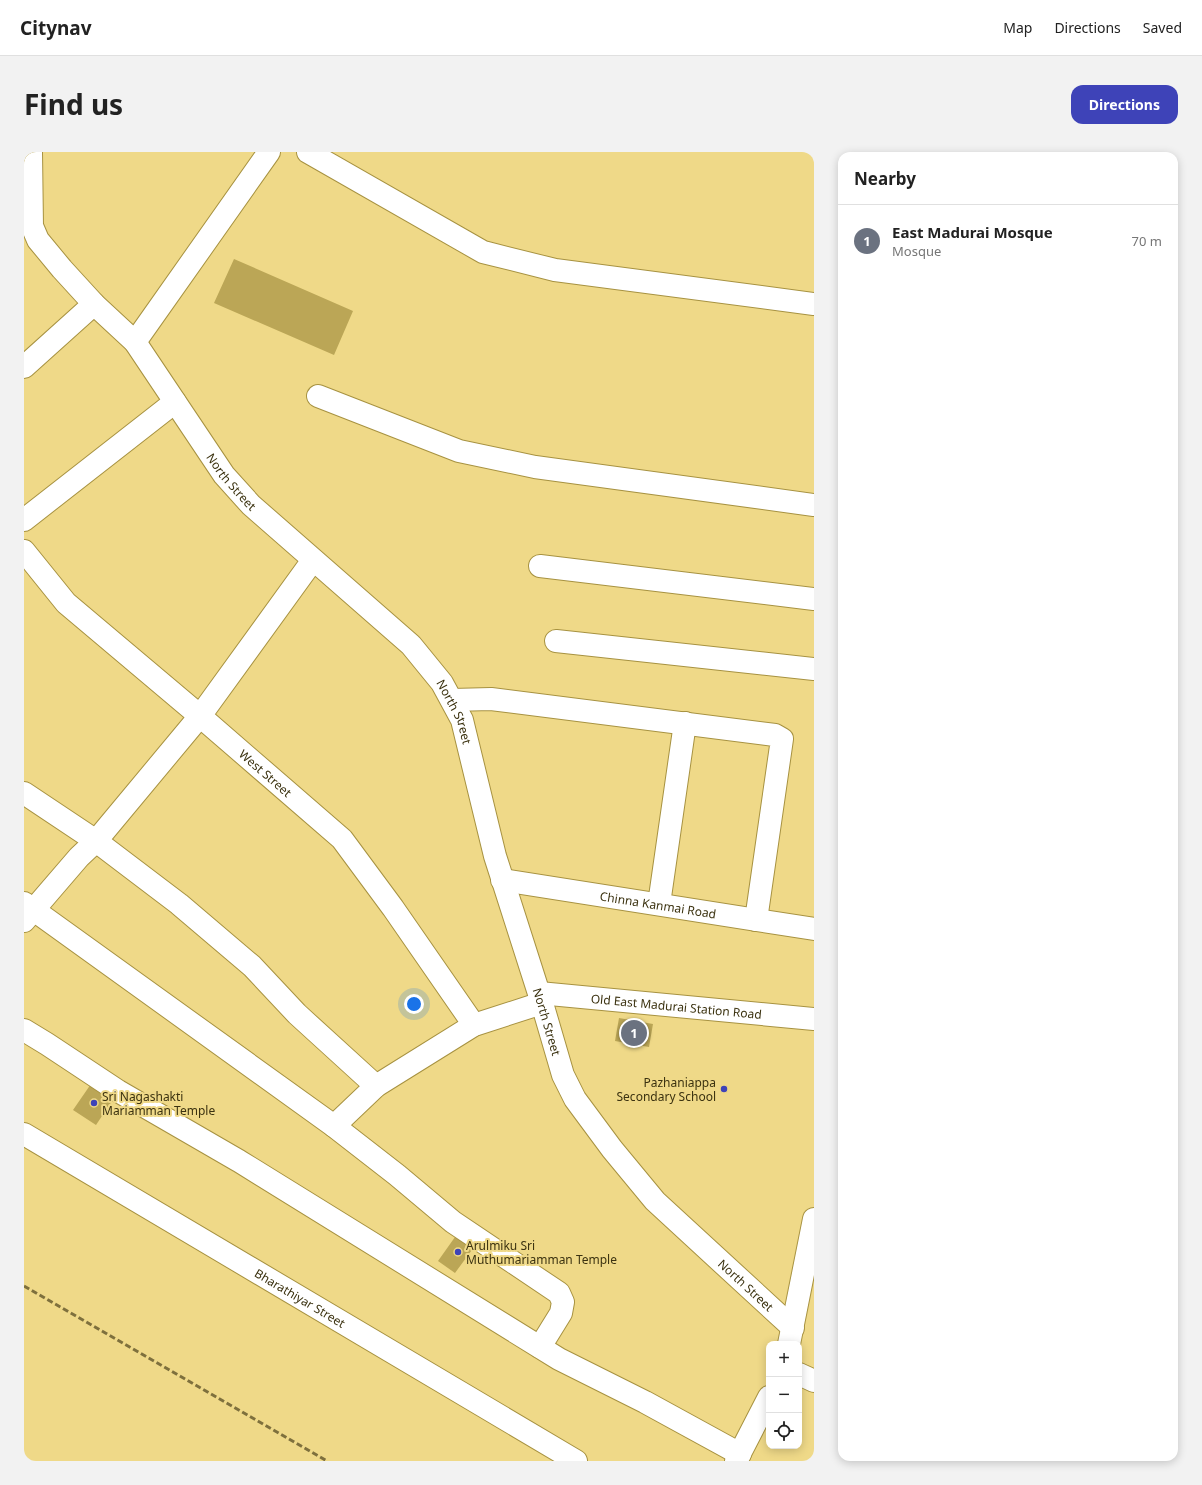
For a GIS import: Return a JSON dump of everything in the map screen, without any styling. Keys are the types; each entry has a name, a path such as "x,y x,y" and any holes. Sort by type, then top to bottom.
{"street":[{"name":"North Street","path":"31,152 28,229 94,304 135,342 224,475 246,500 286,537 411,645 442,683 462,720 502,880 541,998 563,1075 574,1099 612,1149 655,1201 791,1336"},
{"path":"135,342 269,152"},
{"path":"308,152 483,252 555,270 814,304"},
{"path":"24,367 94,304"},
{"path":"318,396 459,452 534,468 814,505"},
{"path":"24,520 175,402"},
{"name":"West Street","path":"24,551 66,603 200,716 342,839 393,908 474,1025"},
{"path":"313,560 200,716 96,841 27,911 334,1126 397,1175 453,1222 559,1293 563,1302 560,1313 540,1347"},
{"path":"540,566 814,599"},
{"path":"556,642 814,669"},
{"path":"452,700 491,699 775,735 782,739 756,920"},
{"path":"659,904 686,723"},
{"path":"24,793 96,841 180,904 252,966 297,1014 376,1086"},
{"name":"Chinna Kanmai Road","path":"502,880 814,929"},
{"path":"334,1126 376,1086 474,1025 541,998"},
{"name":"Old East Madurai Station Road","path":"541,998 814,1019"},
{"path":"24,1030 118,1091 239,1161 559,1359 645,1402 738,1458 766,1403"},
{"name":"Bharathiyar Street","path":"24,1134 576,1461"},
{"path":"791,1336 814,1219"},
{"path":"802,1375 814,1380"}],"building":[{"path":"234,259 353,311 334,355 214,303"},
{"path":"619,1018 653,1024 649,1047 615,1041"},
{"name":"Sri Nagashakti Mariamman Temple","path":"93,1081 116,1095 96,1125 73,1110"},
{"name":"Arulmiku Sri Muthumariamman Temple","path":"460,1230 477,1243 455,1273 438,1261"}],"railway":[{"path":"24,1286 327,1461"}],"place":[{"name":"East Madurai Mosque","path":"634,1033"},
{"name":"Pazhaniappa Secondary School","path":"724,1089"},
{"name":"Sri Nagashakti Mariamman Temple","path":"94,1103"},
{"name":"Arulmiku Sri Muthumariamman Temple","path":"458,1252"}]}
